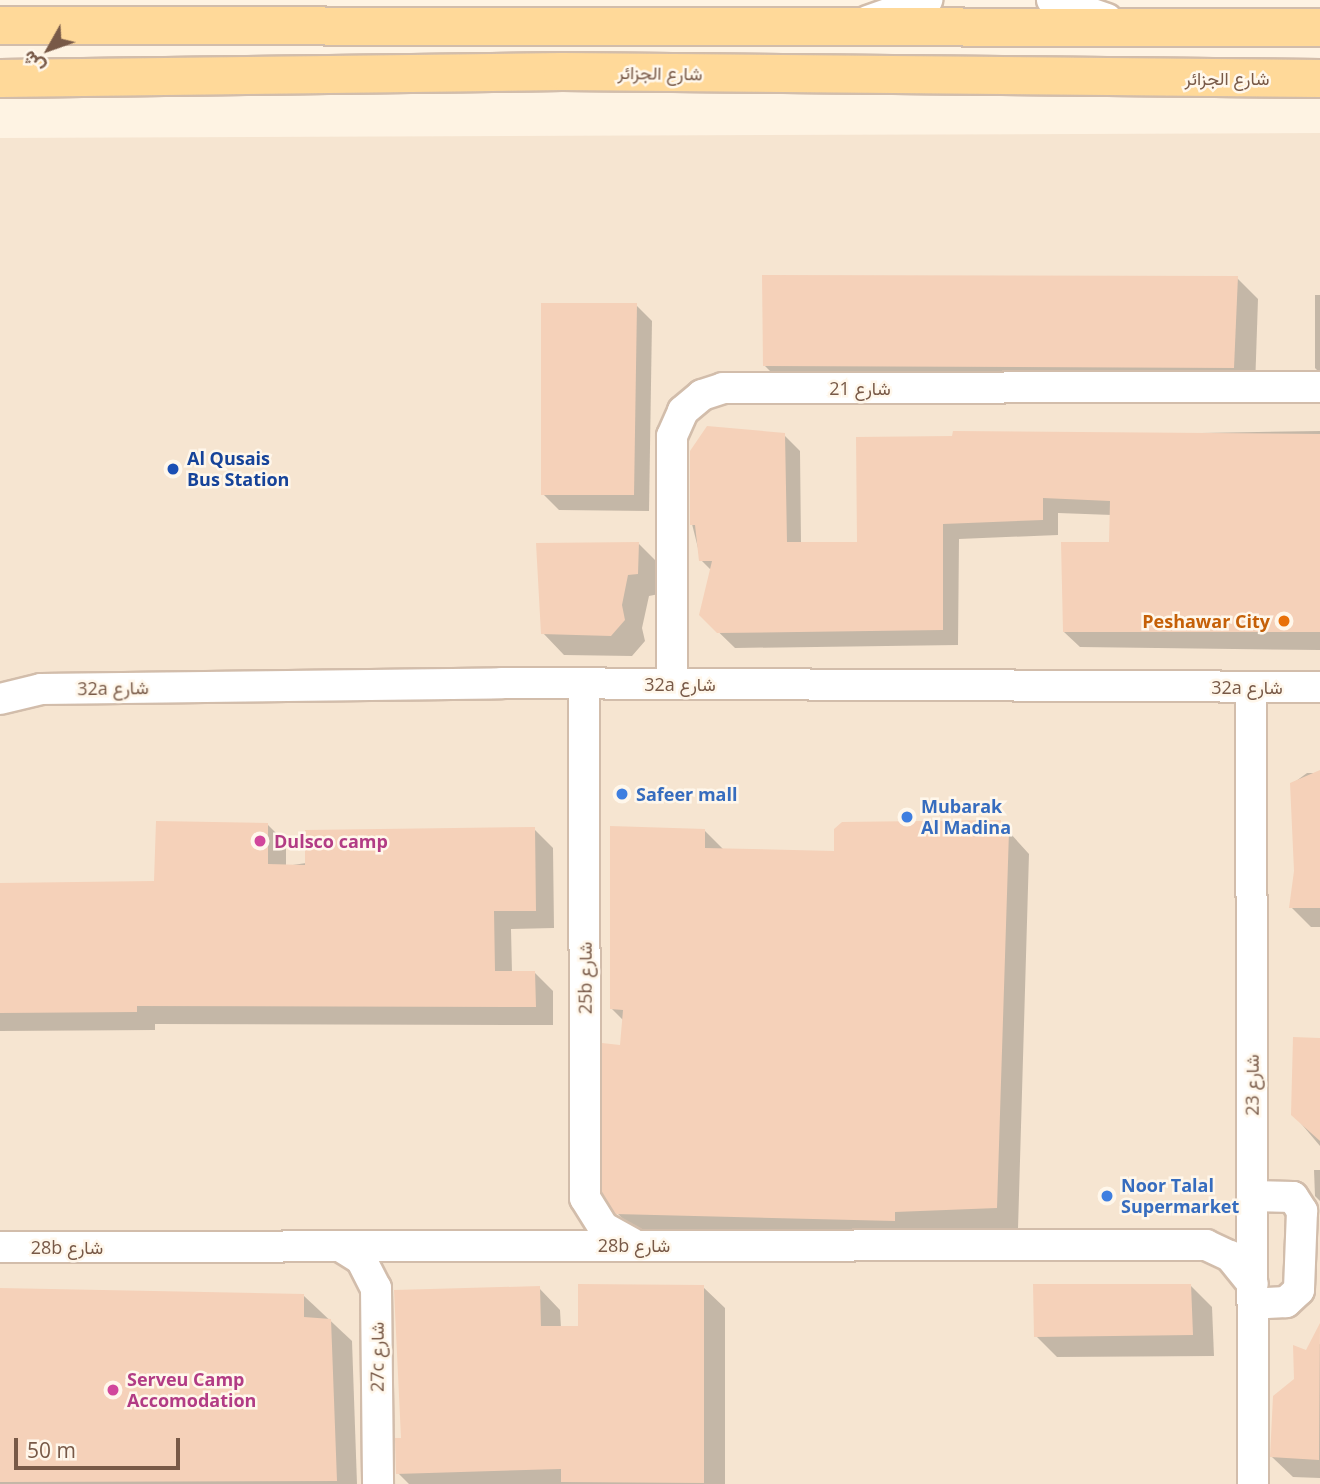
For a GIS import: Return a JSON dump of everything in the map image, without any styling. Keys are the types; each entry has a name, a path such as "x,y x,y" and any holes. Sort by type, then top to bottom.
{"main road":[{"path":"0,25 858,24 1320,27"},
{"name":"شارع الجزائر","path":"0,78 522,71 1320,78"}],"street":[{"path":"858,24 927,0"},
{"path":"1052,0 1130,27"},
{"name":"شارع 21","path":"672,684 672,436 683,411 702,395 723,388 1320,387"},
{"name":"32a شارع","path":"0,676 41,689"},
{"name":"32a شارع","path":"0,699 41,689 584,683 1320,687"},
{"name":"25b شارع","path":"584,683 585,1198 603,1227 639,1244"},
{"name":"شارع 23","path":"1251,687 1252,1484"},
{"path":"1252,1196 1293,1197 1302,1211 1299,1290 1286,1301 1252,1294"},
{"name":"28b شارع","path":"0,1247 1206,1245 1230,1256 1252,1294"},
{"name":"27c شارع","path":"340,1246 361,1259 376,1288 378,1484"}],"shaded area":[{"path":"1320,133 1320,1484 0,1484 0,138"}],"building":[{"path":"762,275 1238,276 1234,368 763,366"},
{"path":"541,303 637,303 634,495 541,495"},
{"path":"707,426 785,433 787,542 857,542 856,437 952,436 953,431 1320,434 1320,632 1063,632 1061,542 1109,542 1110,501 1043,498 1043,520 943,524 943,630 717,633 699,615 712,561 699,561 695,525 690,525 690,451"},
{"path":"639,542 638,574 628,575 622,605 625,620 611,636 541,634 536,543"},
{"path":"1320,770 1320,908 1289,908 1294,871 1290,783"},
{"path":"1001,820 1001,830 1009,831 997,1208 895,1212 895,1221 615,1214 602,1193 602,1043 620,1045 623,1010 610,1009 610,826 705,829 705,848 834,851 834,829 842,822"},
{"path":"156,821 268,823 268,864 305,865 305,830 535,827 536,911 494,911 495,971 535,971 536,1007 137,1006 137,1012 0,1013 0,883 154,881"},
{"path":"1293,1037 1320,1038 1320,1141 1291,1115"},
{"path":"578,1284 704,1285 704,1483 561,1482 561,1469 396,1474 395,1438 401,1438 394,1290 540,1286 541,1326 578,1326"},
{"path":"1033,1284 1191,1284 1193,1335 1034,1337"},
{"path":"0,1288 304,1294 304,1317 331,1319 337,1481 0,1482"},
{"path":"1320,1323 1319,1460 1270,1457 1273,1396 1294,1379 1293,1345 1306,1350"}],"place":[{"name":"Al Qusais Bus Station","path":"173,469"},
{"name":"Peshawar City","path":"1284,621"},
{"name":"Safeer mall","path":"622,794"},
{"name":"Mubarak Al Madina","path":"907,817"},
{"name":"Dulsco camp","path":"260,841"},
{"name":"Noor Talal Supermarket","path":"1107,1196"},
{"name":"Serveu Camp Accomodation","path":"113,1390"}]}
